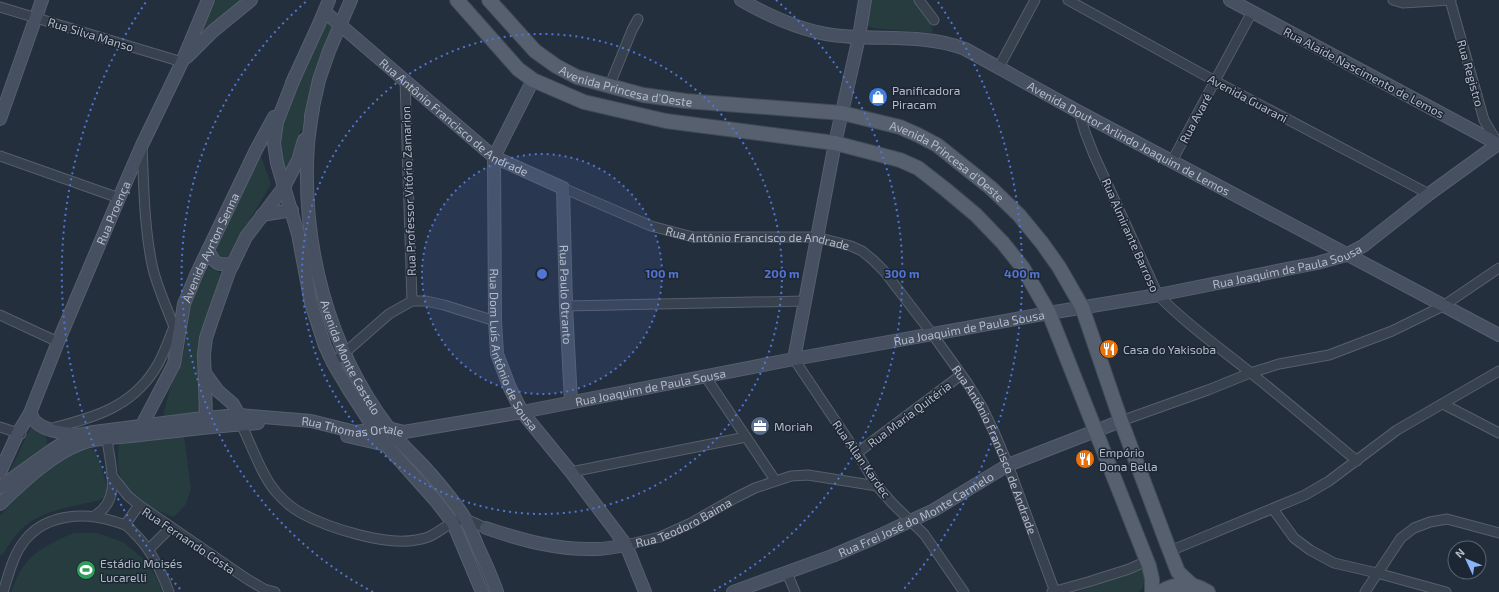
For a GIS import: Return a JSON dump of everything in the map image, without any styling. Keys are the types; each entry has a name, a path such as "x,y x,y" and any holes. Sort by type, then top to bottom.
{"main road":[{"path":"0,119 42,0"},
{"name":"Rua Proença","path":"0,472 30,413 58,342 119,198 142,145 182,62 208,0"},
{"path":"182,62 213,31 251,0"},
{"name":"Avenida Ayrton Senna","path":"142,425 174,364 176,328 184,304 256,150 295,76 325,12 329,0"},
{"path":"206,418 204,354 206,338 212,320 233,264 246,237 284,187 298,160 313,108 319,80 329,51 351,0"},
{"name":"Avenida Princesa d'Oeste","path":"457,0 518,69 533,80 584,102 666,121 835,142 900,160 918,168 976,215 1003,243 1023,268 1049,313 1147,561 1152,579 1152,592"},
{"name":"Avenida Princesa d'Oeste","path":"489,0 535,51 556,66 577,78 643,95 686,101 842,113 900,127 937,145 991,188 1019,215 1042,243 1082,307 1121,421 1178,572 1192,585"},
{"name":"Avenida Doutor Arlindo Joaquim de Lemos","path":"741,0 790,24 825,34 951,43 965,49 1079,112 1499,335"},
{"path":"794,359 816,237 835,142 859,37 865,0"},
{"name":"Rua Alaide Nascimento de Lemos","path":"1230,0 1498,144"},
{"name":"Rua Antônio Francisco de Andrade","path":"325,12 494,157 564,188"},
{"name":"Avenida Ayrton Senna","path":"284,187 277,163 274,136 277,122 295,76"},
{"name":"Rua Dom Luís Antônio de Sousa","path":"533,80 494,157 495,321 497,354 510,388 522,412 571,472 626,545 645,592"},
{"name":"Avenida Monte Castelo","path":"313,108 308,144 307,179 311,232 320,285 344,354 368,398 388,428 401,436 448,494 466,520 497,592"},
{"name":"Rua Joaquim de Paula Sousa","path":"401,436 794,359 1082,307 1158,295 1317,263 1346,255 1363,246 1498,144"},
{"name":"Avenida Monte Castelo","path":"284,187 298,234 311,303 325,346 333,363 349,390 386,445 436,500 453,523 482,592"},
{"name":"Rua Paulo Otranto","path":"564,188 566,306 571,402"},
{"path":"262,215 292,210"},
{"path":"1317,263 1321,254 1318,240"},
{"path":"208,250 215,263 220,265 233,264"},
{"path":"205,373 218,391 233,404 240,420"},
{"path":"30,413 37,423 49,429 78,435"},
{"name":"Rua Thomas Ortale","path":"1,489 50,450 78,435 116,428 206,418 312,421 355,432 388,428"},
{"name":"Rua Thomas Ortale","path":"0,504 38,470 54,458 79,444 89,441 184,429 240,420 259,423 308,426 386,445 401,436"},
{"name":"Rua Frei José do Monte Carmelo","path":"733,592 839,553 912,521 934,510 1008,465 1121,421"},
{"path":"49,429 50,450"},
{"name":"Rua Proença","path":"1,489 21,432"},
{"name":"Rua Teodoro Baima","path":"486,528 518,539 544,545 596,549 626,545"},
{"path":"1160,592 1169,587 1180,584 1192,585 1208,592"}],"street":[{"path":"919,0 934,20"},
{"path":"1000,67 1035,0"},
{"name":"Avenida Guarani","path":"1068,0 1215,81 1430,194"},
{"path":"1394,0 1403,3 1450,0"},
{"name":"Rua Registro","path":"1450,0 1484,120 1498,144"},
{"name":"Rua Silva Manso","path":"0,7 182,62"},
{"name":"Rua Avaré","path":"1172,161 1252,12"},
{"path":"609,87 632,30 638,19"},
{"name":"Rua Professor Vitório Zamarion","path":"405,80 412,302"},
{"name":"Rua Almirante Barroso","path":"1079,112 1094,155 1158,295 1180,317 1357,461"},
{"path":"1471,130 1484,120"},
{"path":"49,429 90,418 112,408 132,396 144,384 156,368 176,328 159,289 153,268 145,220 142,145"},
{"path":"0,156 119,198"},
{"name":"Rua Antônio Francisco de Andrade","path":"564,188 651,226 693,238 816,237 851,246 862,251 873,260 884,271 933,335 982,407 1008,465 1053,592"},
{"path":"1121,421 1208,390 1250,373 1279,364 1329,355 1392,331 1443,306 1499,268"},
{"path":"333,363 389,314 412,302 426,301 444,305 495,321"},
{"path":"566,306 804,301"},
{"path":"0,315 58,342"},
{"name":"Rua Allan Kardec","path":"794,359 857,453 877,486 924,534 964,592"},
{"path":"1170,551 1305,495 1323,485 1357,461 1397,430 1499,371"},
{"name":"Rua Maria Quitéria","path":"857,453 961,375"},
{"path":"705,376 775,480"},
{"path":"1443,404 1499,433"},
{"path":"240,420 267,479 276,492 294,508 316,521 353,533 402,542 428,537 453,523 466,520 486,528"},
{"path":"0,428 21,432"},
{"path":"94,516 105,508 111,499 113,490 107,439 116,428"},
{"path":"571,472 746,437"},
{"name":"Rua Teodoro Baima","path":"626,545 660,537 691,523 735,498 775,480 791,476 808,475 877,486"},
{"name":"Rua Fernando Costa","path":"112,476 128,496 139,506 247,579 264,589 275,592"},
{"path":"125,525 139,506"},
{"path":"1273,509 1294,538 1310,550 1334,563 1446,592"},
{"path":"3,592 12,563 26,538 40,527 56,520 73,516 94,516 125,525 149,549 163,575 169,592"},
{"path":"1365,592 1401,538 1414,528 1430,522 1447,519 1499,533"},
{"path":"149,549 171,527"},
{"path":"1053,592 1129,569 1147,561"},
{"path":"788,573 795,592"}],"green space":[{"path":"216,0 242,0 200,35"},
{"path":"872,0 913,0 926,15 933,33 872,28 867,25"},
{"path":"329,22 333,25 333,30 311,93 303,125 286,169 280,151 280,133 283,116 325,23"},
{"path":"259,151 271,184 242,233 233,252 228,257 221,258 214,250"},
{"path":"208,267 223,274 207,321 203,412 163,417 170,388 180,365 184,351 190,308"},
{"path":"32,425 42,432 47,439 46,448 10,471"},
{"path":"184,436 191,489 186,504 174,517 149,506 127,488 118,469 119,444"},
{"path":"87,447 95,451 99,458 108,491 106,496 100,500 55,511 34,520 16,535 2,555 0,554 0,516 18,496 51,467 75,452"},
{"name":"Estádio Moisés Lucarelli","path":"74,533 97,533 123,542 146,561 158,580 162,592 11,592 21,570 35,554 52,543"},
{"path":"1142,569 1147,574 1142,589 1138,592 1077,592"}],"place":[{"name":"Panificadora Piracam","path":"878,97"},
{"name":"Casa do Yakisoba","path":"1109,349"},
{"name":"Moriah","path":"760,426"},
{"name":"Empório Dona Bella","path":"1085,459"},
{"name":"Estádio Moisés Lucarelli","path":"86,570"}]}
